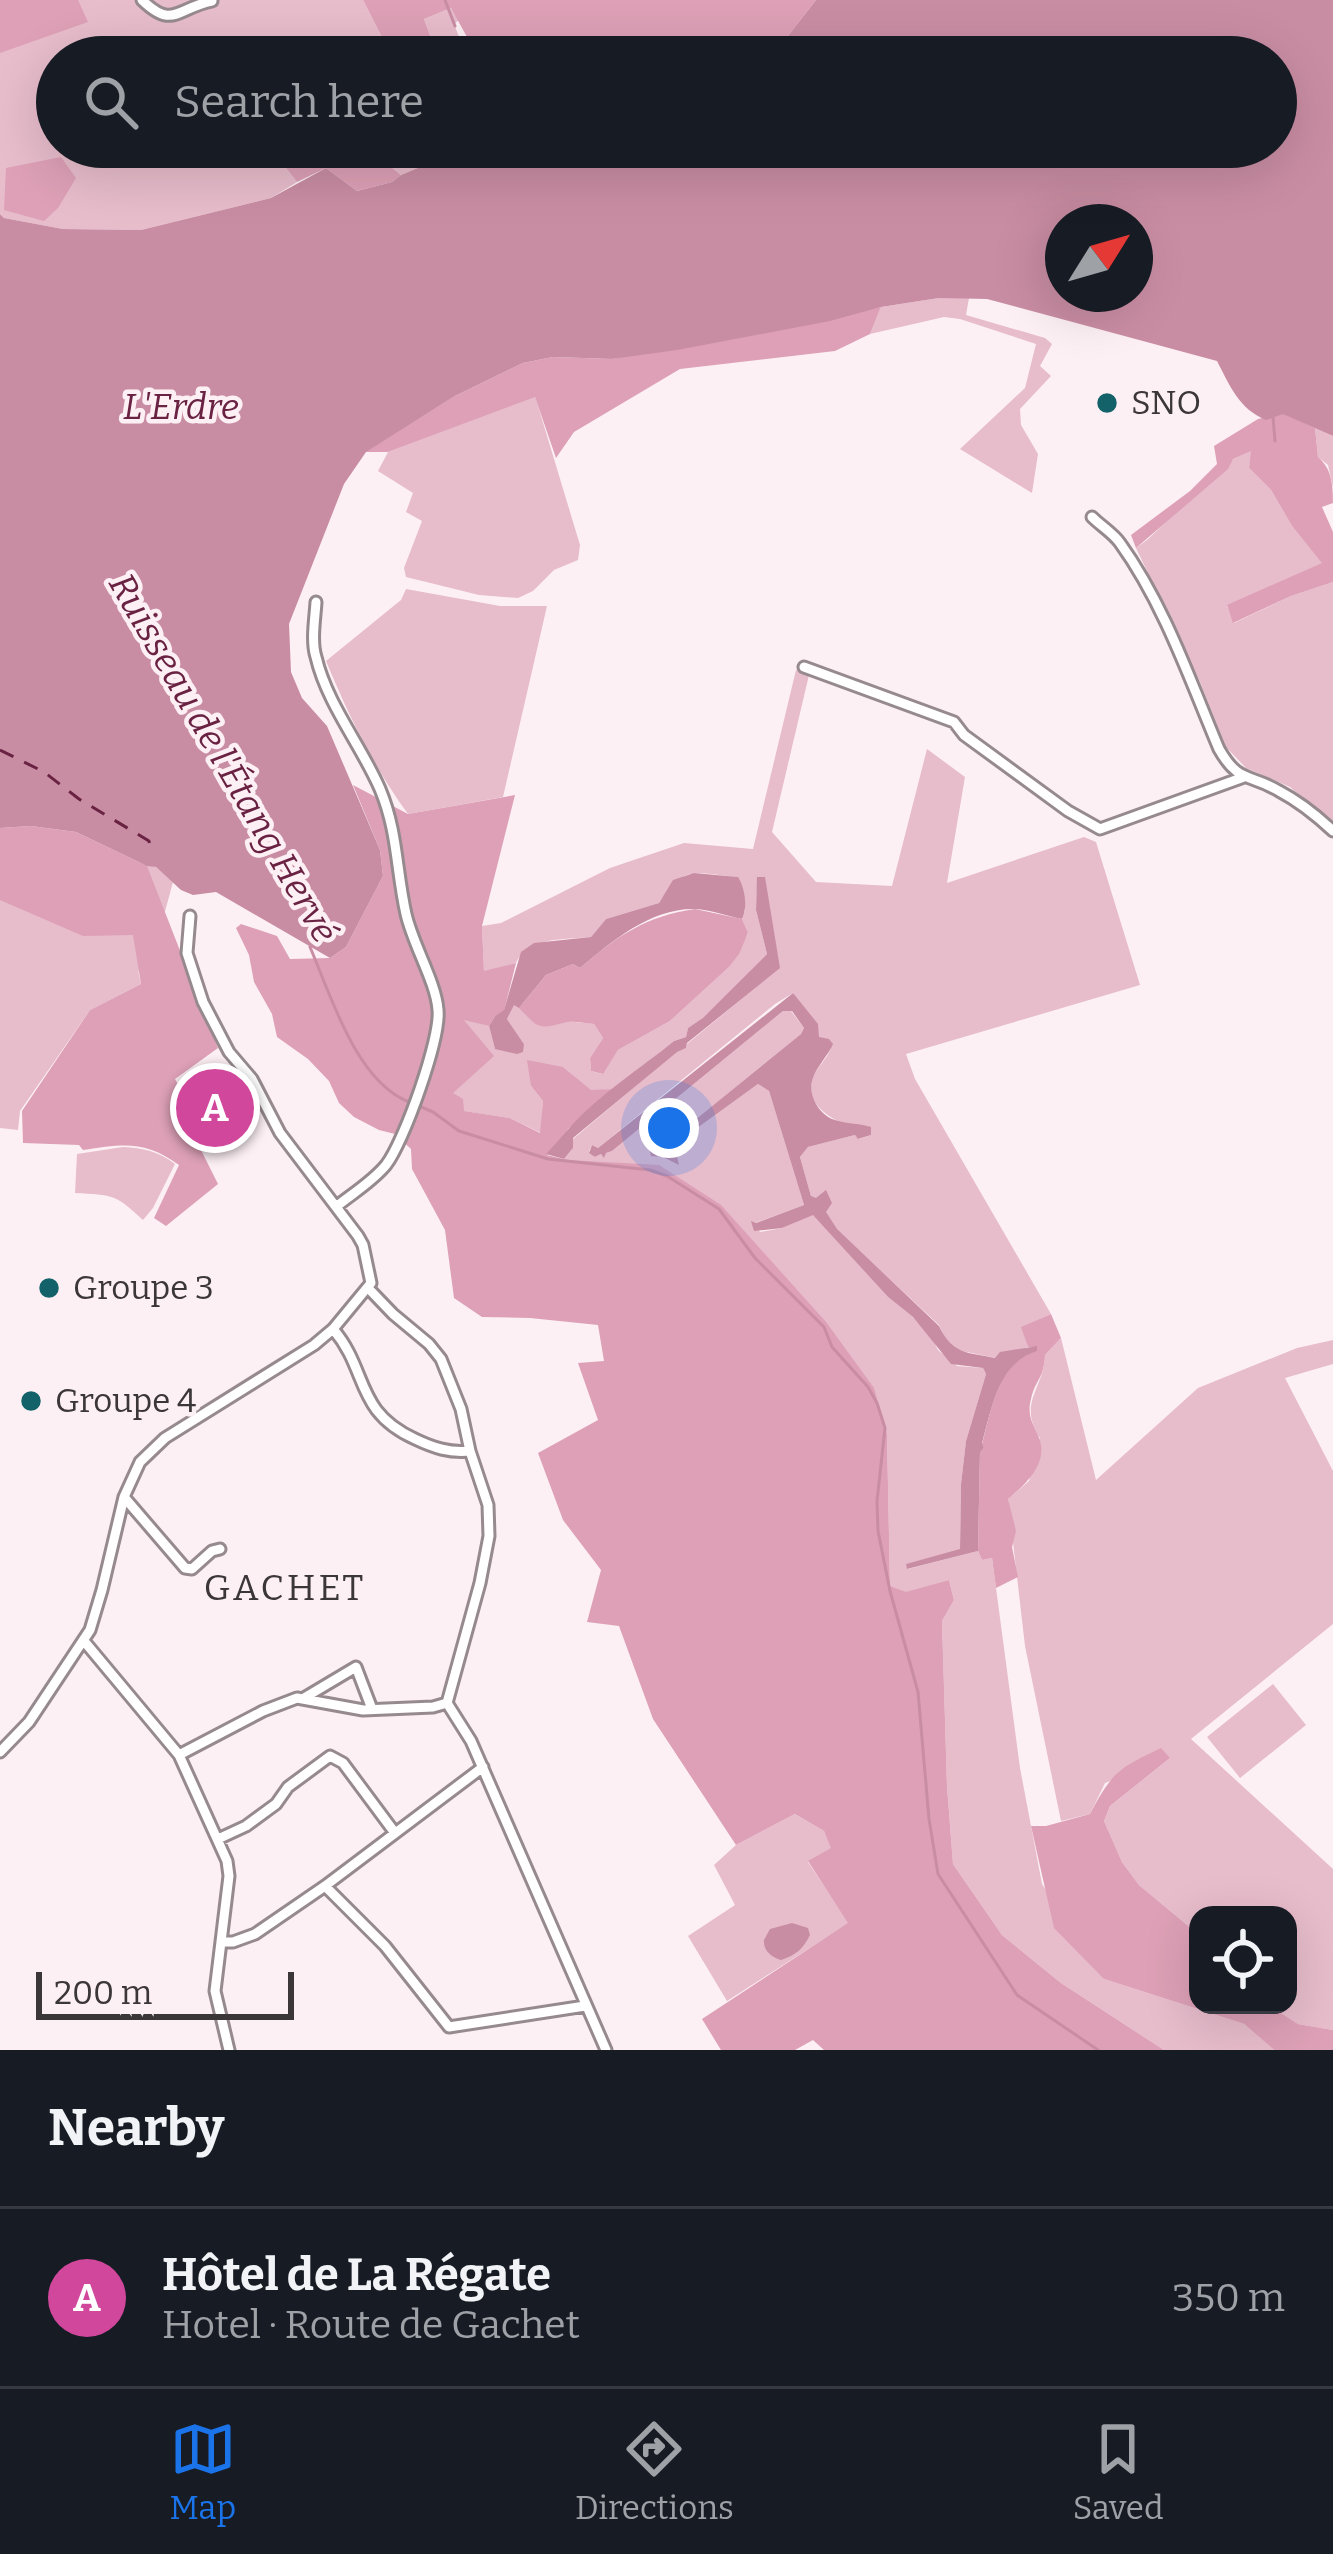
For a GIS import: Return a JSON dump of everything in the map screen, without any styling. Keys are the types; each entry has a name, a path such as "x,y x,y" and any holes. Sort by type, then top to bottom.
{"street":[{"path":"142,0 160,15 173,16 212,1"},
{"path":"1092,517 1117,538 1160,612 1232,770 1303,804 1333,831"},
{"path":"316,602 314,653 326,688 392,818 411,937 438,1004 438,1027 388,1163 337,1206"},
{"path":"804,667 954,722 964,735 1051,799 1100,829 1244,777"},
{"path":"0,1752 29,1722 84,1641 134,1469 165,1438 314,1345 369,1289 363,1245 280,1132 203,1002 187,953 190,916"},
{"path":"369,1289 441,1359 461,1409 488,1505 489,1536 447,1703 483,1768 606,2050"},
{"path":"333,1329 368,1398 393,1429 452,1453 470,1451"},
{"path":"124,1497 184,1568 192,1569 220,1549"},
{"path":"84,1641 179,1755 218,1839 229,1876 215,1990 229,2050"},
{"path":"179,1755 263,1711 304,1698 356,1666 372,1709"},
{"path":"304,1698 372,1709 447,1703"},
{"path":"218,1839 276,1804 288,1787 330,1756 343,1762 395,1833"},
{"path":"222,1942 255,1934 483,1768"},
{"path":"325,1886 385,1946 448,2027 585,2006"}],"shaded area":[{"path":"0,0 363,0 381,36 36,36 36,168 286,168 297,182 271,198 141,230 63,229 0,214"},
{"path":"0,0 78,0 88,22 36,36 36,40 0,53"},
{"path":"363,0 816,0 788,36 466,36 451,8 424,19 430,36 381,36"},
{"path":"451,8 459,20 454,24 459,36 430,36 424,19"},
{"path":"36,162 36,168 69,168 76,178 44,221 4,210 6,168"},
{"path":"286,168 326,168 297,182"},
{"path":"326,168 392,168 401,175 392,182 357,191"},
{"path":"969,298 966,315 1052,344 1040,366 1051,376 1020,409 1021,425 1038,454 1032,493 960,449 1025,388 1036,344 944,317 870,334 881,307"},
{"path":"881,307 870,334 835,351 680,369 574,432 556,458 535,397 388,452 365,452 455,396 523,363 553,357 612,359"},
{"path":"535,396 580,545 578,560 554,570 533,591 518,598 479,595 406,577 404,568 422,521 406,512 413,493 378,471 388,452"},
{"path":"1283,413 1315,428 1318,457 1331,478 1333,503 1322,507 1333,532 1333,582 1233,623 1227,605 1322,563 1271,490 1249,468 1251,451 1233,459 1228,469 1136,548 1131,535 1190,491 1217,464 1214,446 1258,419"},
{"path":"1315,428 1333,436 1333,487 1328,465 1318,457"},
{"path":"1252,450 1249,468 1271,490 1292,526 1323,563 1227,606 1234,623 1333,582 1333,824 1290,787 1246,768 1225,746 1136,548 1233,459"},
{"path":"406,589 500,606 547,606 503,797 408,814 343,701 326,661 401,600"},
{"path":"796,670 809,675 772,832 816,882 892,886 927,749 965,777 947,883 1084,837 1096,842 1140,985 906,1054 915,1079 1051,1314 1022,1327 1028,1347 996,1358 957,1350 939,1325 836,1229 811,1196 800,1157 808,1147 871,1135 830,1117 815,1102 812,1081 831,1048 819,1038 793,993 589,1151 605,1157 783,1011 791,1011 804,1028 659,1149 650,1148 670,1156 670,1144 758,1084 769,1091 804,1205 755,1223 760,1232 813,1214 888,1297 913,1317 938,1350 957,1366 983,1368 986,1374 966,1441 960,1550 907,1564 908,1569 978,1551 982,1560 992,1558 1020,1768 1042,1884 1104,1979 1189,2006 1189,2014 1213,2014 1244,2024 1274,2050 1164,2050 1061,1983 1002,1935 953,1864 942,1621 954,1600 949,1580 906,1593 890,1586 887,1435 564,1159 573,1148 573,1139 779,968 757,887 756,910 767,954 703,1019 688,1028 686,1037 674,1041 615,1089 591,1091 563,1067 531,1086 543,1101 541,1133 510,1118 463,1111 452,1092 493,1056 462,1018 489,1026 495,1049 524,1044 507,1019 514,1004 566,1021 594,1024 603,1038 590,1058 591,1071 602,1074 618,1050 670,1021 728,968 748,934 737,877 701,873 676,882 659,903 606,919 591,937 538,944 516,963 484,972 482,926 501,923 610,868 684,843 753,849"},
{"path":"353,785 408,814 515,795 482,926 484,971 516,963 504,1011 489,1026 464,1020 494,1056 453,1093 463,1099 464,1111 510,1118 540,1133 543,1101 531,1086 527,1060 563,1067 591,1090 615,1089 568,1129 547,1155 659,1165 721,1205 826,1322 874,1388 887,1435 890,1586 906,1592 949,1580 954,1600 942,1621 953,1864 1002,1935 1061,1983 1164,2050 824,2050 813,2040 795,2050 721,2050 702,2019 848,1923 808,1861 831,1848 824,1831 795,1814 736,1845 653,1719 619,1626 587,1622 601,1570 563,1520 538,1453 598,1420 578,1363 604,1361 598,1325 482,1317 454,1298 445,1230 412,1169 411,1149 395,1134 354,1117 308,1059 277,1037 236,928 241,924 277,936 290,959 330,958 346,947 383,876 380,850"},
{"path":"31,826 76,832 147,866 218,1048 175,1079 204,1112 209,1130 198,1144 218,1184 166,1226 154,1218 179,1165 167,1157 133,1146 83,1150 79,1145 23,1143 22,1111 90,1010 141,984 133,935 83,936 0,900 0,828"},
{"path":"0,828 156,867 173,882 145,985 138,970 141,984 90,1010 20,1111 18,1130 0,1128"},
{"path":"695,909 742,919 748,933 739,954 670,1021 618,1050 603,1074 591,1071 590,1058 603,1038 594,1024 543,1026 519,1008 546,975 573,964 580,968 633,929"},
{"path":"123,1147 150,1151 175,1164 143,1220 113,1198 75,1193 77,1154"},
{"path":"1051,1314 1061,1338 1045,1355 1030,1404 1041,1445 1039,1463 1008,1499 1016,1531 1012,1547 1018,1577 996,1588 992,1558 982,1560 978,1551 980,1451 1005,1376 1037,1350 1028,1347 1021,1327"},
{"path":"1061,1338 1096,1480 1198,1388 1297,1348 1333,1340 1333,1364 1285,1378 1333,1471 1333,1624 1191,1739 1333,1869 1333,2030 1298,2024 1283,2014 1297,2014 1297,1906 1189,1906 1189,1927 1139,1885 1122,1862 1104,1821 1110,1806 1170,1758 1105,1783 1090,1814 1061,1821 1025,1646 1008,1499 1029,1481 1040,1438 1031,1405 1045,1355"},
{"path":"1273,1684 1306,1725 1240,1778 1207,1737"},
{"path":"1161,1748 1170,1758 1110,1806 1104,1821 1122,1862 1139,1885 1189,1927 1189,2006 1104,1979 1054,1928 1031,1826 1090,1814 1104,1789 1135,1761"},
{"path":"795,1814 824,1831 832,1848 808,1862 849,1923 727,2001 688,1936 735,1905 714,1865 736,1845"},
{"path":"1213,2014 1283,2014 1298,2024 1333,2030 1333,2050 1274,2050 1244,2024"}],"water":[{"name":"L'Erdre","path":"816,0 1333,0 1333,436 1283,414 1266,420 1249,410 1217,361 987,299 939,298 881,307 830,321 612,359 553,357 523,363 455,396 366,452 344,484 289,624 291,672 302,698 327,726 380,850 383,876 346,947 330,958 216,892 193,895 181,890 156,867 76,832 31,826 0,828 0,214 63,229 141,230 271,198 326,168 357,191 392,182 418,168 1297,168 1297,36 788,36"},
{"path":"694,873 738,877 745,898 742,919 695,909 648,920 580,968 573,964 546,975 519,1008 514,1005 507,1019 524,1044 523,1052 495,1049 489,1026 504,1010 521,952 534,943 591,937 606,919 659,903 673,880"},
{"path":"757,877 765,877 780,968 573,1138 573,1148 564,1159 546,1154 607,1093 674,1041 686,1037 688,1028 767,954 756,910"},
{"path":"793,993 818,1024 819,1037 833,1044 813,1078 815,1102 832,1119 871,1127 871,1135 808,1147 800,1157 811,1196 816,1198 826,1190 832,1203 826,1212 837,1229 955,1347 995,1358 1000,1352 1037,1346 1037,1351 1005,1376 989,1416 980,1452 978,1551 907,1569 906,1564 960,1549 966,1441 986,1374 983,1368 951,1364 913,1317 888,1297 813,1215 782,1228 754,1231 751,1221 804,1205 769,1091 758,1084 670,1144 668,1154 677,1157 679,1165 651,1156 649,1148 659,1149 801,1034 804,1028 792,1011 783,1011 604,1158 589,1153 592,1145 598,1148"},
{"path":"792,1923 808,1928 810,1935 798,1951 781,1960 769,1953 764,1940 770,1929"}],"waterway":[{"path":"445,0 455,26"},
{"path":"1273,417 1275,441"},
{"name":"Ruisseau de l'Étang Hervé","path":"310,947 360,1057 390,1091 409,1102"},
{"name":"Ruisseau de l'Étang Hervé","path":"419,1106 459,1131 548,1159 667,1176 719,1209 755,1258 824,1327 832,1347 868,1387 885,1428 878,1531 918,1692 938,1874 1017,1995 1098,2050"}],"ferry route":[{"path":"0,750 44,772 149,841 151,851"}],"place":[{"name":"SNO","path":"1107,403"},
{"name":"Hôtel de La Régate","path":"215,1108"},
{"name":"Groupe 3","path":"49,1288"},
{"name":"Groupe 4","path":"31,1401"}],"district":[{"name":"GACHET","path":"285,1588"}]}
